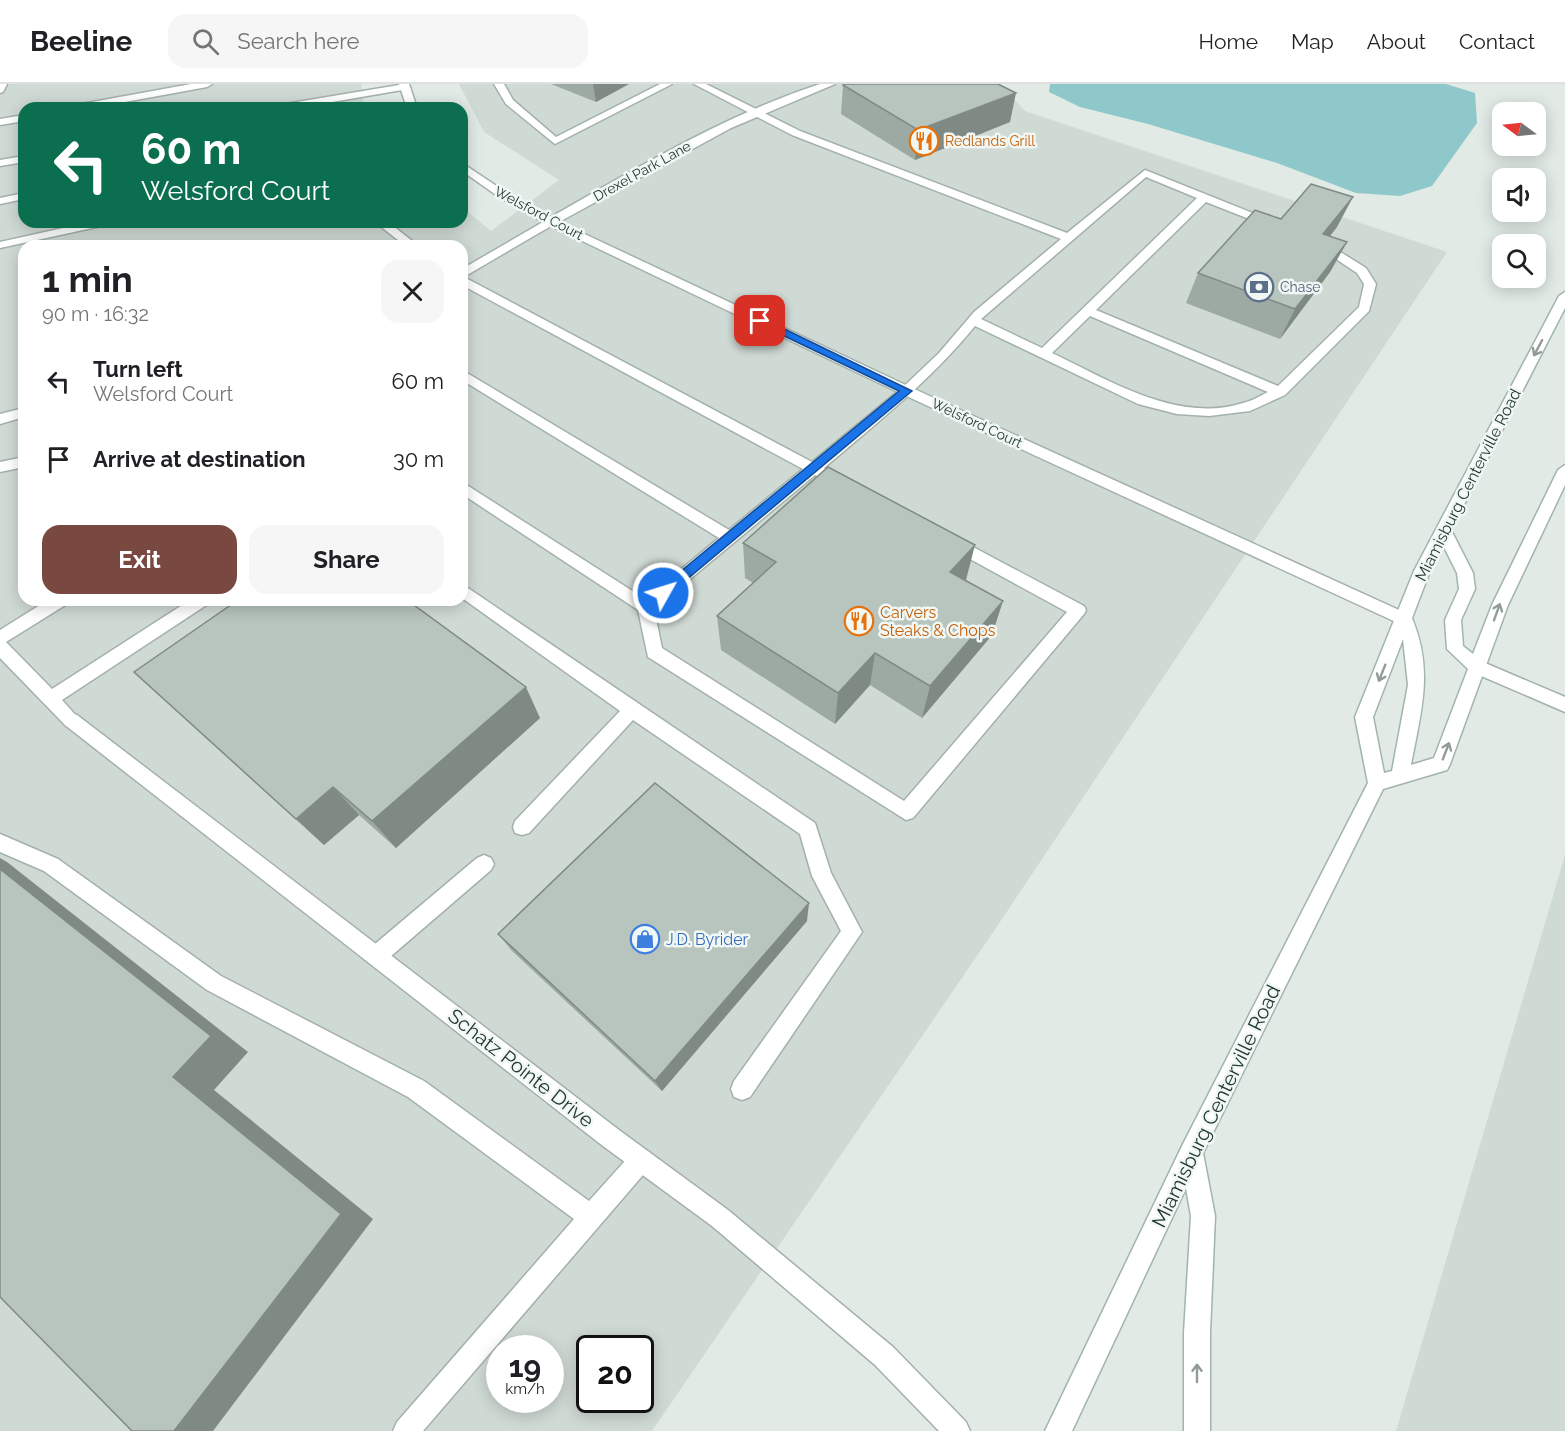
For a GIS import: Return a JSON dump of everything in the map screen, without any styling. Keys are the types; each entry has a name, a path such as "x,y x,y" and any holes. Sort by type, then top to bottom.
{"street":[{"path":"0,90 2,84"},
{"path":"109,102 207,84"},
{"path":"499,84 509,102 555,141 667,84"},
{"path":"699,84 796,133 1069,238"},
{"name":"Drexel Park Lane","path":"468,270 645,169 754,112 830,84"},
{"path":"320,102 404,85 410,102"},
{"path":"0,122 18,119"},
{"path":"0,163 18,160"},
{"name":"Welsford Court","path":"468,170 503,195 551,222 906,391 1404,619"},
{"path":"646,607 906,391 944,356 974,321 1145,173 1284,229"},
{"path":"0,201 18,197"},
{"path":"1044,354 1204,197"},
{"path":"19,240 77,228"},
{"path":"389,228 405,240"},
{"path":"0,244 18,240"},
{"path":"974,321 1143,401 1177,410 1209,412 1245,408 1280,392 1365,308 1370,284 1362,271 1322,246"},
{"path":"468,283 856,491"},
{"name":"Miamisburg Centerville Road","path":"1058,1431 1191,1152 1377,783 1364,717 1422,571 1565,296"},
{"path":"1088,311 1280,392"},
{"path":"468,378 730,537"},
{"path":"0,418 18,414"},
{"path":"0,468 18,464"},
{"path":"1377,783 1441,764 1500,604 1565,470"},
{"path":"468,491 646,607 654,652 906,812 1078,610 941,536"},
{"path":"1443,530 1465,573 1467,589 1453,620 1455,649 1478,668 1565,705"},
{"path":"468,594 632,710 808,829 822,876 852,932 742,1089"},
{"path":"0,638 51,606"},
{"path":"50,699 193,606"},
{"path":"1400,776 1417,685 1414,646 1404,619"},
{"name":"Schatz Pointe Drive","path":"0,647 71,720 641,1160 720,1218 884,1356 957,1431"},
{"path":"522,827 632,710"},
{"path":"0,843 51,865 214,983 416,1089 591,1217"},
{"path":"376,956 484,864"},
{"path":"1191,1152 1203,1216 1197,1334 1197,1431"},
{"path":"406,1431 641,1160"}],"shaded area":[{"path":"0,84 361,84 363,102 18,102 18,228 468,228 468,212 491,231 559,180 484,132 459,84 1000,84 1025,111 1447,252 994,931 652,1431 0,1431"},
{"path":"1565,855 1565,1431 1396,1431"}],"water":[{"path":"1050,84 1446,84 1475,93 1477,123 1432,186 1400,196 1356,193 1277,163 1148,124 1080,107 1049,92"}],"building":[{"path":"998,84 1016,93 918,130 843,85"},
{"name":"Chase","path":"1311,184 1353,197 1323,234 1347,242 1295,309 1198,273 1255,210 1281,219"},
{"name":"Carvers Steaks & Chops","path":"828,467 975,545 950,572 1003,601 930,686 875,653 838,693 717,616 776,562 743,543"},
{"path":"229,606 415,606 526,687 372,821 333,787 296,819 134,672"},
{"path":"655,783 809,903 655,1081 498,934"},
{"path":"0,869 211,1036 173,1077 341,1214 174,1431 132,1431 0,1297"}],"place":[{"name":"Redlands Grill","path":"924,141"},
{"name":"Chase","path":"1259,287"},
{"name":"Carvers Steaks & Chops","path":"859,621"},
{"name":"J.D. Byrider","path":"645,939"}],"route":[{"path":"663,593 906,391 760,321"}]}
